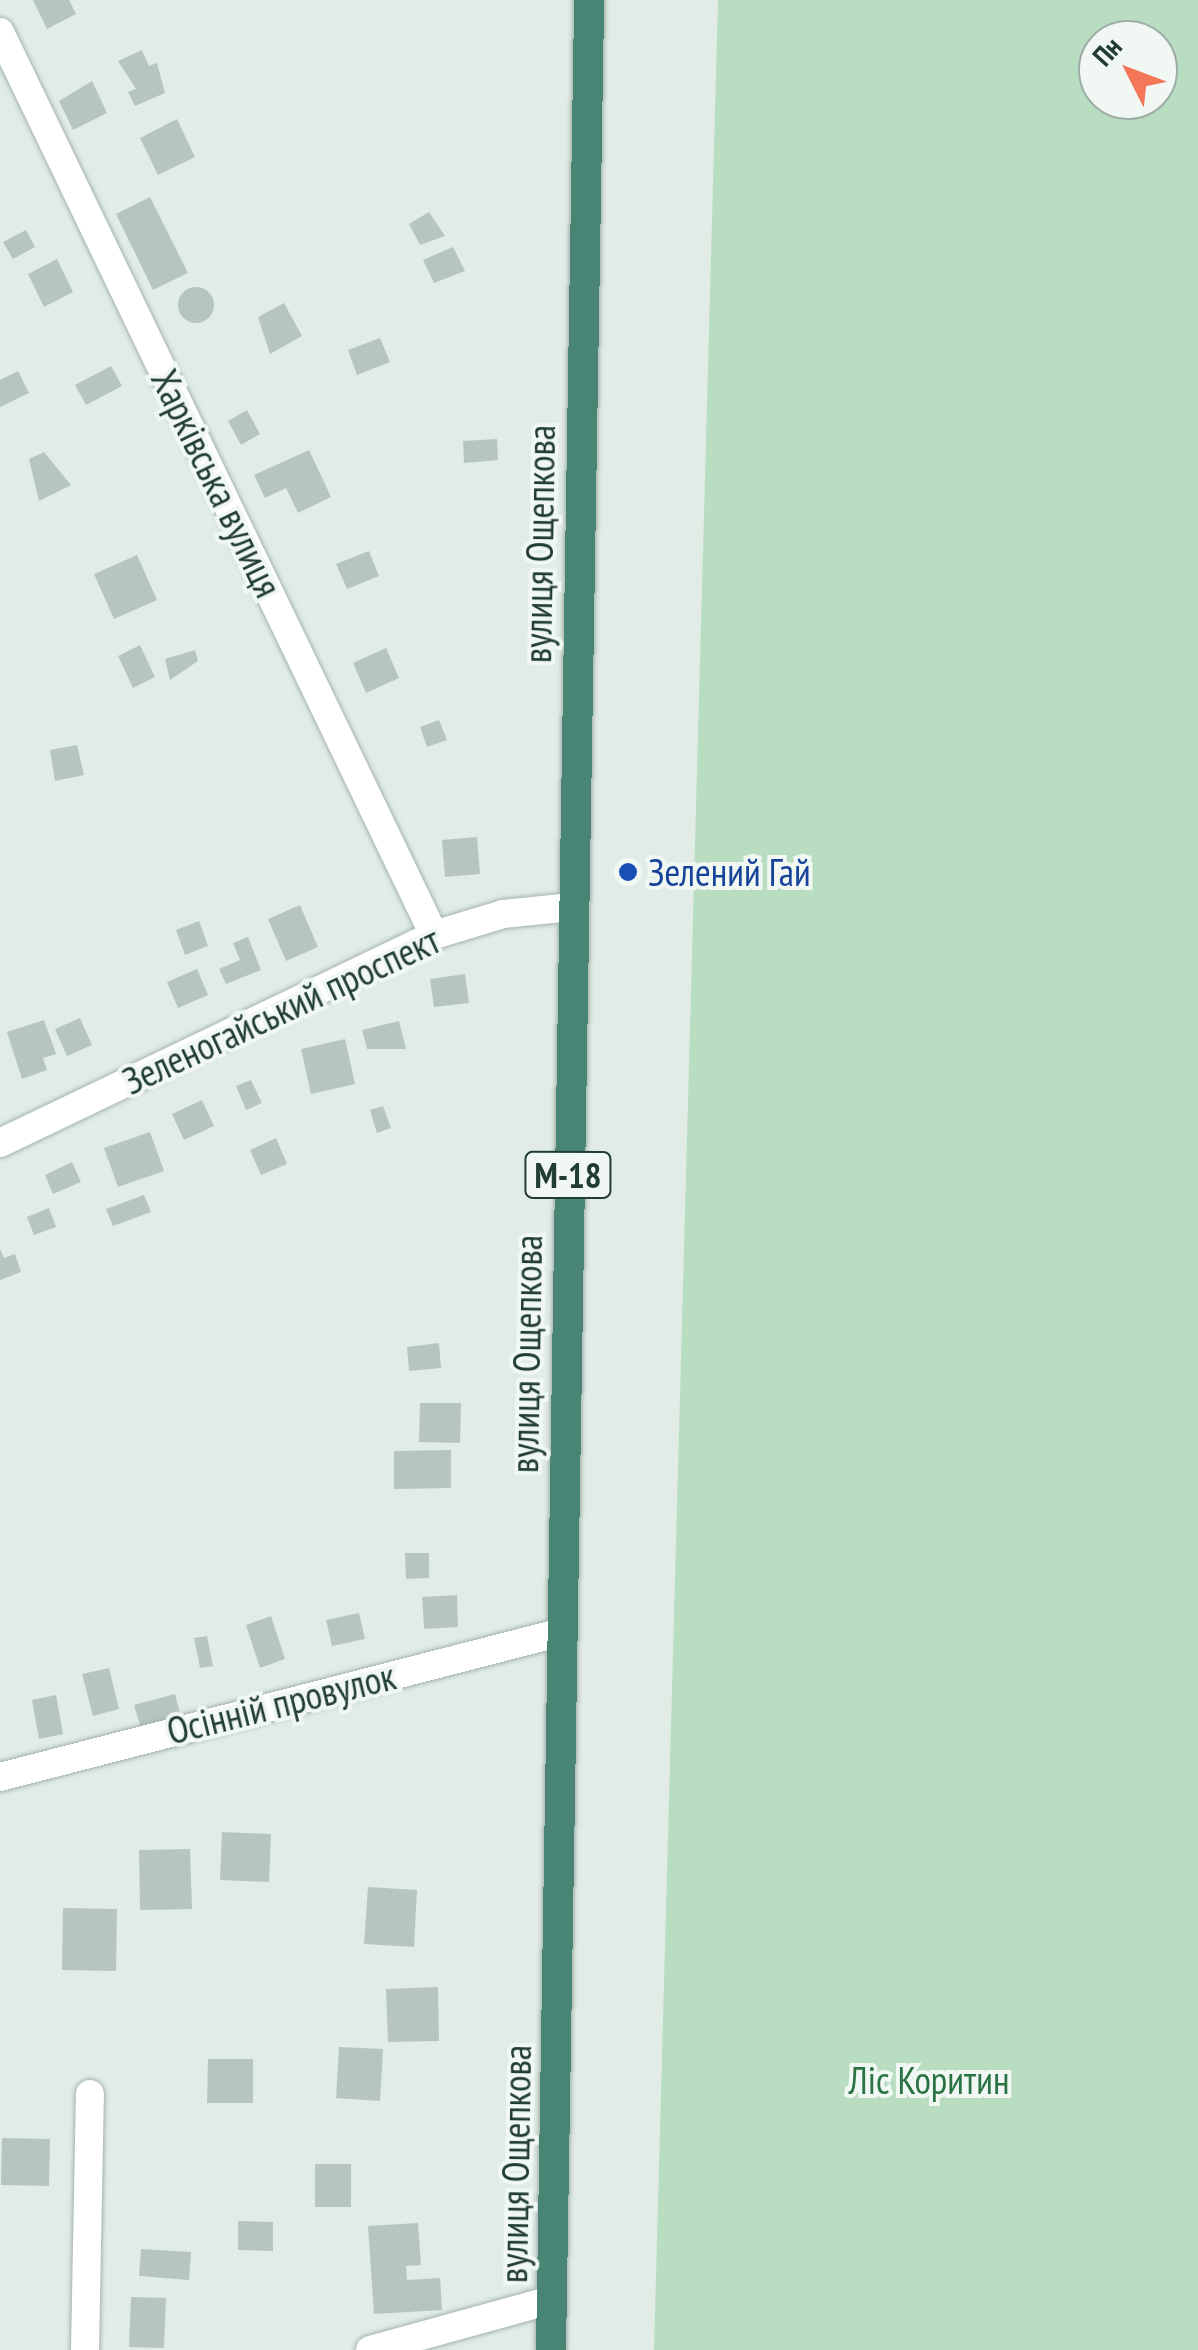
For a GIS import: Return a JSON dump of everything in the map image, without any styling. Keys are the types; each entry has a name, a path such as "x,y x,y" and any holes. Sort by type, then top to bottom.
{"highway":[{"name":"вулиця Ощепкова","path":"551,2350 589,0"}],"street":[{"name":"Харківська вулиця","path":"0,32 434,935"},
{"name":"Зеленогайський проспект","path":"0,1143 434,935 503,914 572,908"},
{"name":"Осінній провулок","path":"0,1777 562,1632"},
{"path":"85,2350 90,2094"},
{"path":"370,2350 552,2300"}],"green space":[{"name":"Ліс Коритин","path":"718,0 1198,0 1198,2350 654,2350"}],"building":[{"path":"33,0 69,0 76,14 47,29"},
{"path":"142,50 149,66 157,63 165,93 135,106 128,92 136,89 118,61"},
{"path":"92,81 107,113 73,130 59,101"},
{"path":"177,119 195,157 158,175 140,138"},
{"path":"150,197 188,273 153,290 116,214"},
{"path":"429,212 445,236 420,245 409,224"},
{"path":"26,230 35,247 13,259 3,242"},
{"path":"453,247 465,271 434,283 423,260"},
{"path":"57,259 73,292 44,307 28,274"},
{"path":"196,287 209,292 214,305 209,318 196,323 183,318 178,305 183,292"},
{"path":"284,303 302,336 270,354 258,317"},
{"path":"380,338 390,362 357,375 348,350"},
{"path":"111,366 122,386 86,405 75,385"},
{"path":"18,371 29,393 0,407 0,380"},
{"path":"247,410 260,434 241,445 228,421"},
{"path":"497,439 498,460 464,463 463,441"},
{"path":"309,450 331,497 298,513 286,488 265,498 254,475"},
{"path":"44,452 71,485 39,501 29,459"},
{"path":"369,551 379,576 347,589 336,564"},
{"path":"137,555 157,600 114,619 94,574"},
{"path":"140,645 155,677 133,688 118,656"},
{"path":"386,648 399,678 366,693 353,663"},
{"path":"195,650 198,661 170,680 165,659"},
{"path":"439,720 447,740 427,747 420,727"},
{"path":"77,745 84,775 55,781 50,750"},
{"path":"477,837 480,874 445,877 442,840"},
{"path":"300,905 318,947 286,961 268,919"},
{"path":"199,921 208,946 185,955 176,930"},
{"path":"248,937 261,970 226,984 219,969 240,960 233,943"},
{"path":"197,969 208,995 178,1008 167,982"},
{"path":"465,974 469,1003 434,1007 430,979"},
{"path":"80,1018 92,1045 67,1056 55,1029"},
{"path":"44,1020 56,1054 43,1058 47,1070 22,1079 7,1032"},
{"path":"399,1021 406,1049 367,1049 362,1030"},
{"path":"345,1039 355,1084 311,1094 301,1049"},
{"path":"251,1080 262,1103 246,1110 236,1086"},
{"path":"202,1100 214,1126 184,1140 172,1114"},
{"path":"383,1106 391,1128 377,1133 370,1110"},
{"path":"150,1132 164,1171 118,1187 104,1148"},
{"path":"276,1138 287,1164 261,1175 250,1150"},
{"path":"72,1162 81,1182 53,1194 45,1175"},
{"path":"144,1195 151,1212 113,1226 106,1209"},
{"path":"49,1208 56,1227 34,1235 27,1217"},
{"path":"0,1249 4,1258 15,1254 21,1272 0,1280"},
{"path":"439,1343 441,1368 409,1371 407,1347"},
{"path":"420,1403 461,1403 460,1443 419,1442"},
{"path":"451,1450 451,1488 394,1489 394,1451"},
{"path":"405,1553 429,1553 429,1578 406,1579"},
{"path":"457,1595 458,1627 424,1629 422,1597"},
{"path":"359,1613 365,1639 332,1646 326,1620"},
{"path":"271,1616 285,1659 260,1668 246,1625"},
{"path":"207,1636 213,1666 200,1668 194,1638"},
{"path":"109,1668 119,1709 93,1716 82,1674"},
{"path":"175,1694 181,1717 141,1728 134,1705"},
{"path":"56,1695 63,1734 39,1739 32,1700"},
{"path":"222,1832 271,1834 269,1882 220,1880"},
{"path":"190,1849 192,1909 140,1910 139,1850"},
{"path":"368,1887 417,1890 414,1947 364,1944"},
{"path":"63,1908 117,1909 116,1971 62,1970"},
{"path":"438,1987 439,2041 388,2042 386,1989"},
{"path":"339,2047 383,2049 380,2101 336,2098"},
{"path":"208,2059 253,2059 253,2103 207,2103"},
{"path":"2,2138 50,2139 49,2186 1,2185"},
{"path":"315,2164 351,2164 351,2207 315,2207"},
{"path":"238,2221 273,2222 273,2251 238,2250"},
{"path":"418,2223 421,2265 406,2266 407,2280 440,2278 442,2310 374,2314 368,2226"},
{"path":"141,2249 191,2252 189,2280 139,2276"},
{"path":"131,2297 166,2298 164,2348 129,2347"}],"place":[{"name":"Зелений Гай","path":"628,872"}]}
